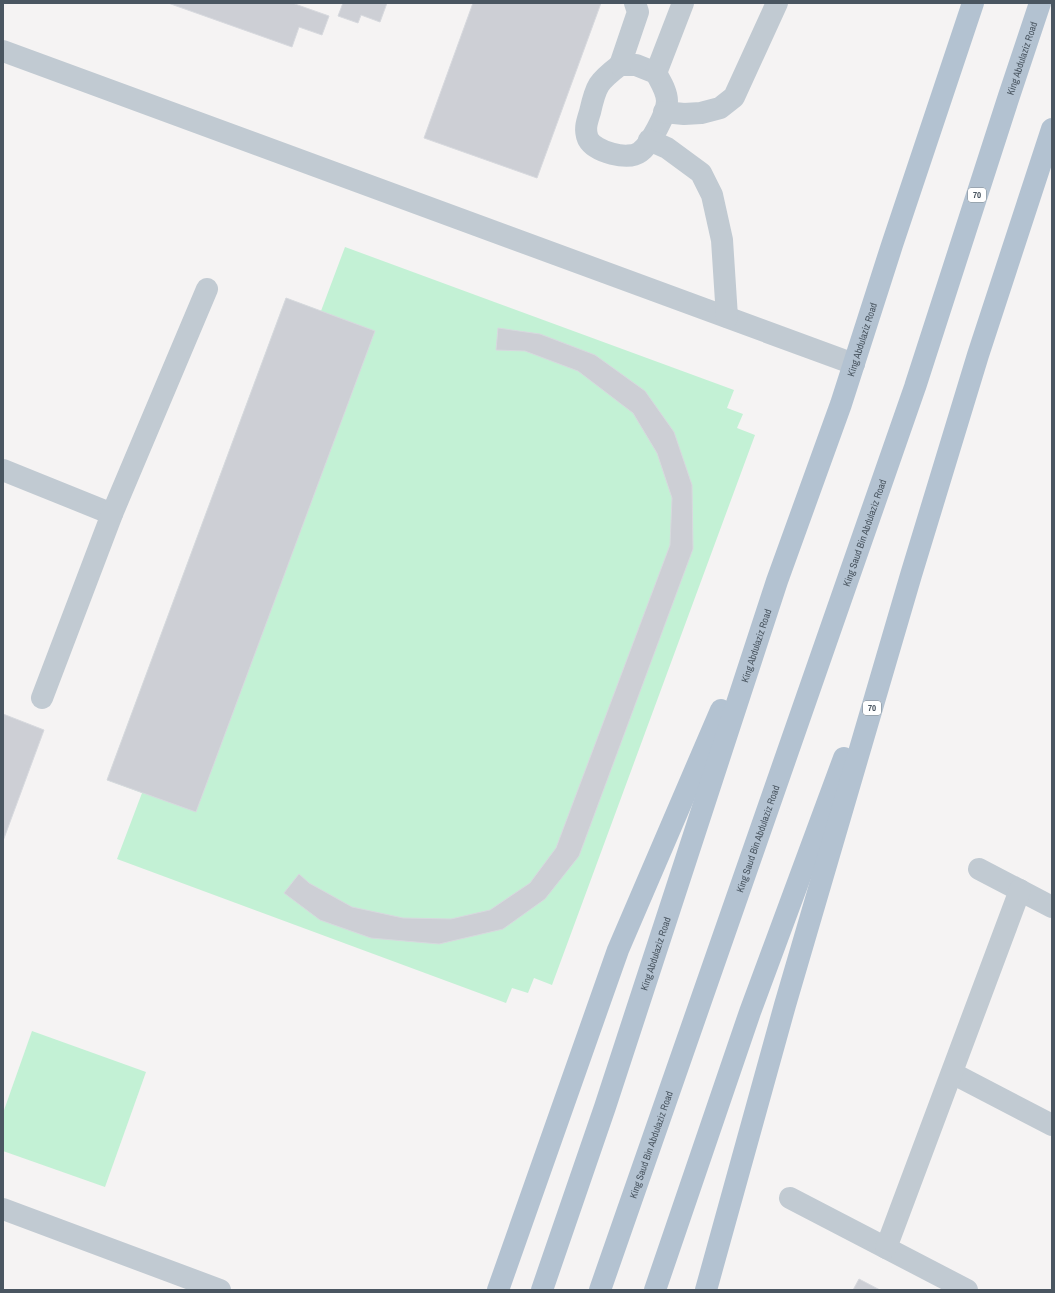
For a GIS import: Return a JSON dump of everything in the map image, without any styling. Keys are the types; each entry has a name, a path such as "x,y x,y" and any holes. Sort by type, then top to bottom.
{"main road":[{"name":"King Abdulaziz Road","path":"542,1290 605,1107 777,580 841,404 892,244 973,3"},
{"name":"King Abdulaziz Road","path":"915,386 1040,3"},
{"name":"70","path":"706,1290 785,1005 911,575 978,355 1051,135"},
{"name":"King Saud Bin Abdulaziz Road","path":"600,1290 915,386"},
{"path":"655,1290 750,1012 911,575"},
{"path":"498,1290 618,950 777,580"}],"street":[{"path":"620,65 636,65 656,73 664,89 667,101 658,128 640,152 632,155 621,156 600,150 589,140 585,128 596,89 600,81 620,65 638,12 635,3"},
{"path":"656,73 683,3"},
{"path":"664,112 684,114 701,113 720,108 734,98 777,3"},
{"path":"3,51 854,364"},
{"path":"649,140 667,148 701,173 712,195 722,240 727,317"},
{"path":"42,698 112,514 207,289"},
{"path":"3,470 112,514"},
{"path":"979,869 1052,907"},
{"path":"886,1248 1020,890"},
{"path":"952,1073 1052,1126"},
{"path":"790,1198 967,1290"},
{"path":"3,1209 220,1290"}],"green space":[{"path":"345,247 734,390 727,408 743,414 737,428 755,435 552,985 534,978 528,993 512,988 506,1003 117,859 142,793 107,780 286,298 321,311"},
{"path":"32,1031 146,1072 105,1187 3,1151 3,1113"}],"building":[{"path":"168,3 292,3 329,16 322,35 299,27 292,47"},
{"path":"343,3 387,3 380,22 361,15 358,23 338,16"},
{"path":"473,3 601,3 537,178 424,138"},
{"path":"286,298 375,331 196,812 107,780"},
{"path":"498,328 540,334 595,355 645,391 674,432 692,485 693,549 579,856 545,899 503,929 439,944 371,938 320,920 284,893 299,874 309,883 352,907 403,918 451,919 490,910 530,883 556,848 670,545 672,498 657,453 633,413 578,371 525,351 496,350"},
{"path":"3,714 44,730 3,841"},
{"path":"859,1279 880,1290 853,1290"}]}
